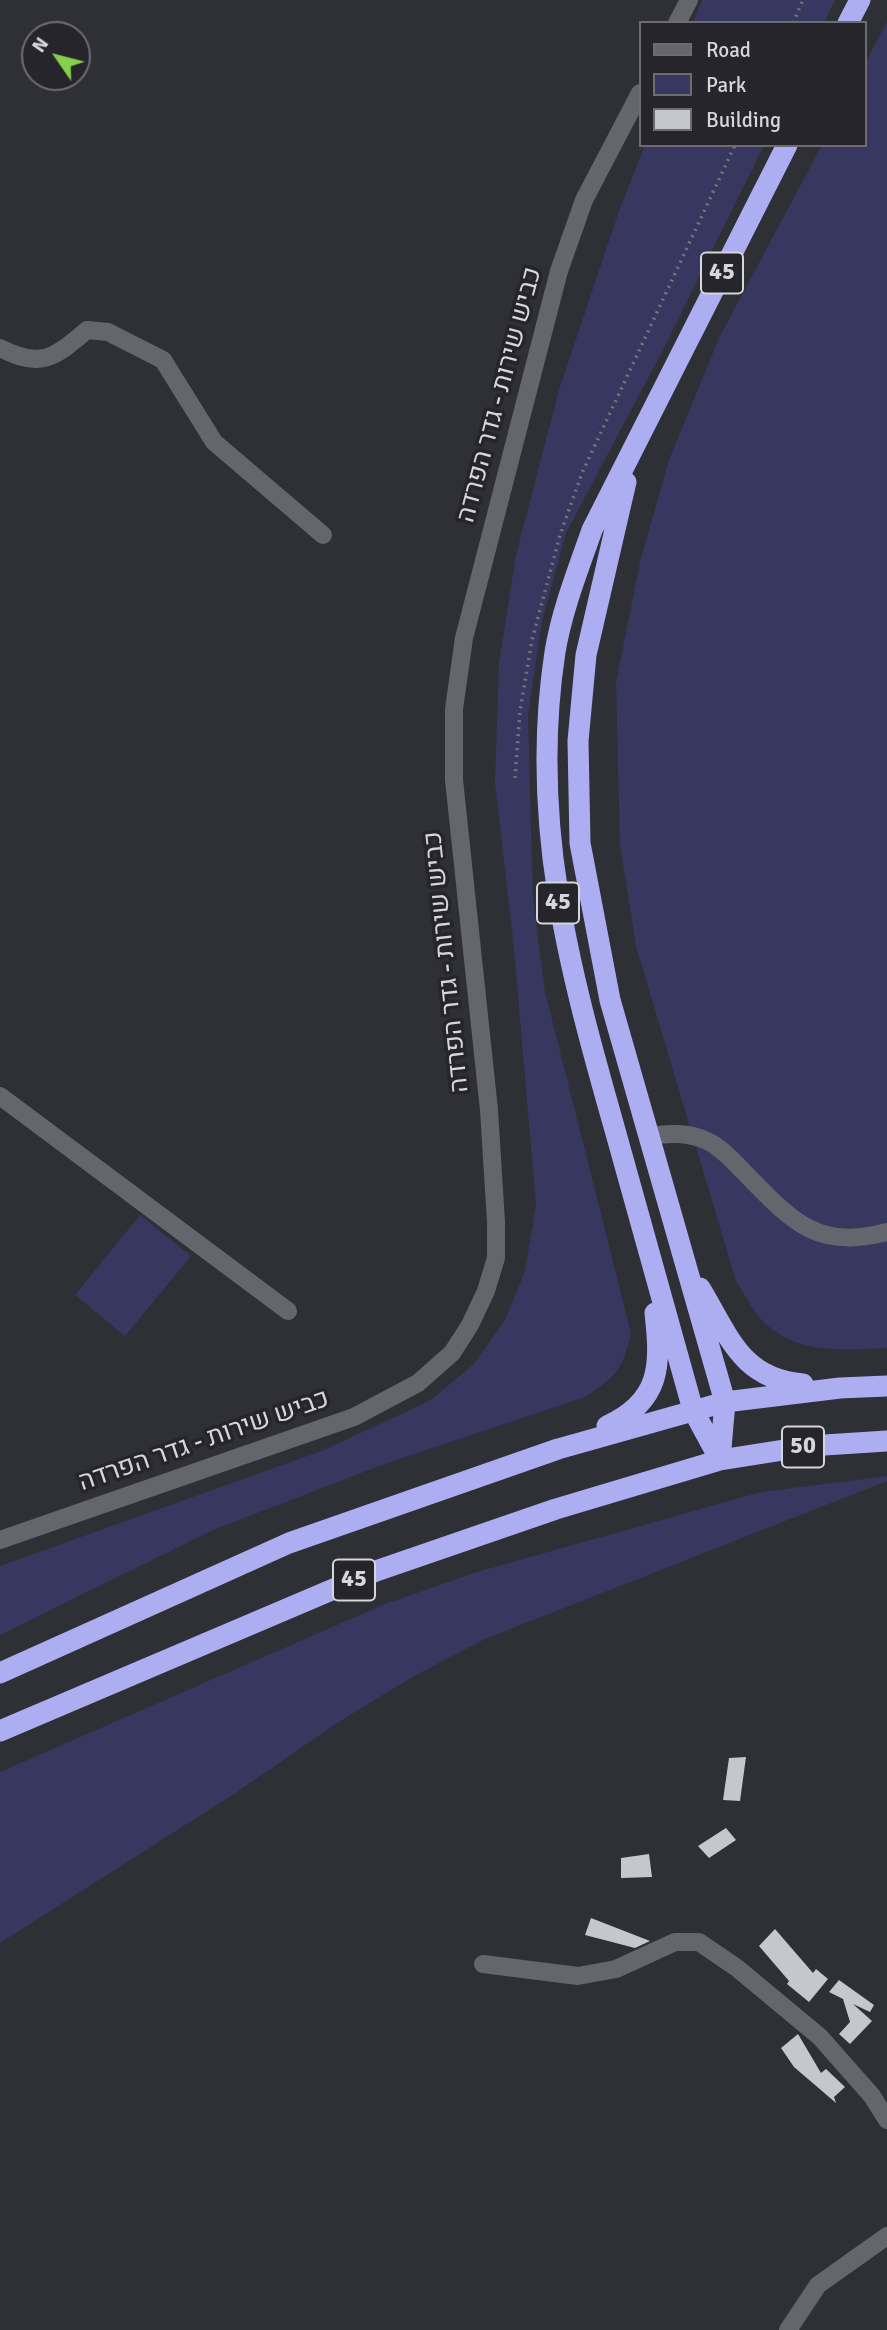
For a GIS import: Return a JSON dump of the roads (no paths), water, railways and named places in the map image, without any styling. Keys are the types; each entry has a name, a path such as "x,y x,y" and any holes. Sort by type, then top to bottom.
{"highway":[{"path":"849,21 860,0"},
{"name":"45","path":"720,1460 693,1410 568,952 549,846 547,740 556,649 569,596 592,530 786,147"},
{"name":"45","path":"658,401 622,493 586,654 578,741 580,843 610,1000 725,1402 720,1460"},
{"path":"558,1449 628,1416 652,1386 658,1371 659,1352 650,1255"},
{"path":"685,1262 732,1341 755,1370 778,1382 840,1388"},
{"name":"50","path":"725,1402 840,1388 887,1386"},
{"name":"45","path":"0,1673 289,1544 558,1449 725,1402"},
{"name":"50","path":"720,1460 809,1446 887,1441"},
{"name":"45","path":"0,1731 376,1571 556,1509 720,1460"}],"street":[{"path":"678,21 689,0"},
{"name":"כביש שירות - גדר הפרדה","path":"0,1540 365,1411 418,1383 452,1353 470,1325 486,1291 496,1258 496,1222 489,1110 454,780 457,685 464,638 559,271 584,200 638,97"},
{"path":"0,348 24,360 58,354 86,330 108,332 163,360 214,442 323,535"},
{"path":"0,1096 288,1311"},
{"path":"649,1136 674,1132 708,1141 782,1211 816,1234 858,1240 887,1232"},
{"path":"483,1965 578,1976 616,1969 642,1954 675,1942 699,1942 737,1968 820,2037 872,2096 887,2120"},
{"path":"788,2330 818,2285 887,2236"}]}
